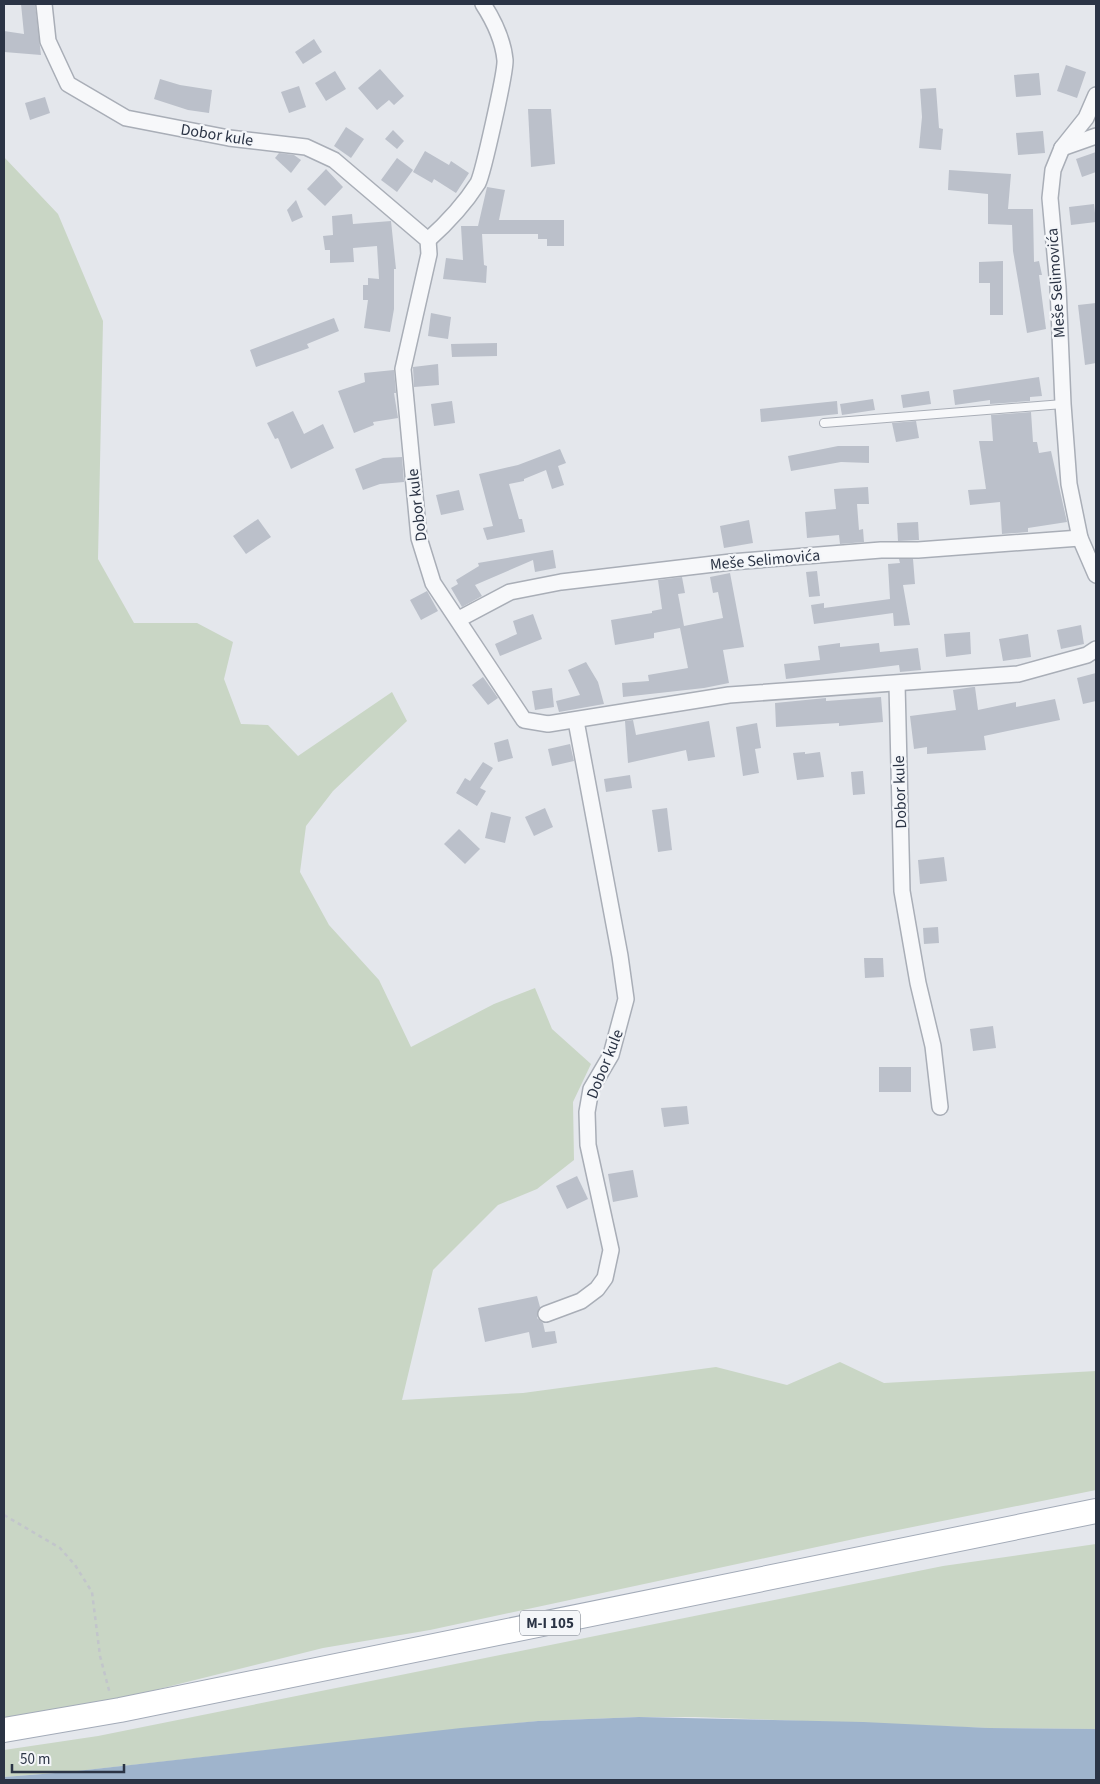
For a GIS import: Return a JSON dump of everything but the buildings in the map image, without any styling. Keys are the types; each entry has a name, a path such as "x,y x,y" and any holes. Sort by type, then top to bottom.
{"main road":[{"name":"M-I 105","path":"4,1730 120,1710 1096,1511"}],"street":[{"name":"Dobor kule","path":"44,4 48,41 68,84 126,118 229,138 306,148 334,160 428,240 429,254 403,369 419,538 433,583 524,720 548,724 729,695 1018,674 1086,655 1096,649"},
{"path":"428,240 449,222 479,181 492,126 506,63 503,46 494,21 483,4"},
{"name":"Meše Selimovića","path":"1096,95 1086,118 1062,148 1053,170 1050,198 1058,287 1062,404 1069,484 1080,538 1096,575"},
{"path":"1062,148 1096,136"},
{"name":"Meše Selimovića","path":"458,619 510,592 561,582 731,562 881,550 918,550 1080,538"},
{"name":"Dobor kule","path":"897,684 902,891 918,983 933,1046 940,1107"},
{"name":"Dobor kule","path":"546,1314 581,1301 598,1289 605,1278 611,1250 588,1145 587,1112 591,1089 611,1055 626,999 620,956 576,721"}],"lane":[{"path":"824,423 1062,404"}],"path":[{"path":"4,1515 60,1548 75,1565 92,1592 100,1656 110,1694 120,1710"}],"green space":[{"path":"4,157 58,214 103,321 98,559 134,623 197,623 233,642 224,679 241,724 268,725 298,756 392,692 407,721 333,791 306,826 300,872 329,925 379,980 411,1047 494,1004 535,988 552,1029 591,1064 573,1102 574,1160 537,1189 498,1205 433,1270 402,1400 523,1393 716,1367 787,1385 840,1362 884,1383 1096,1371 1096,1490 868,1536 430,1630 323,1648 99,1704 4,1722"},
{"path":"1096,1544 1096,1729 989,1728 695,1717 538,1721 68,1772 4,1777 4,1750 98,1736 943,1566"}],"water":[{"path":"639,1717 863,1722 989,1728 1096,1729 1096,1780 4,1780 4,1777 68,1772 461,1728 538,1721"}]}
